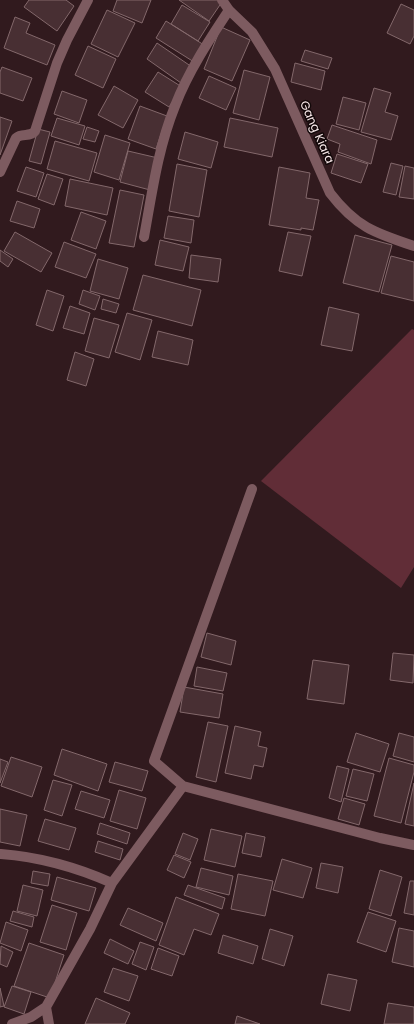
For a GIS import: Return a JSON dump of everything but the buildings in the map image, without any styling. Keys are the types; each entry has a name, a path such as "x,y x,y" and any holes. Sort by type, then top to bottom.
{"street":[{"path":"0,172 16,138 19,135 30,135 35,131 57,63 88,0"},
{"name":"Gang Kiara","path":"222,0 229,10 252,32 265,50 275,69 330,193 343,210 361,226 414,246"},
{"path":"144,237 161,146 175,105 205,46 229,10"},
{"path":"252,489 154,761 183,786 380,838 414,845"},
{"path":"12,1024 31,1017 46,1007 90,929 112,883 183,786"},
{"path":"1,854 36,858 88,872 112,883"},
{"path":"46,1007 49,1024"}],"shaded area":[{"path":"412,329 414,330 414,567 401,588 261,481"}]}
